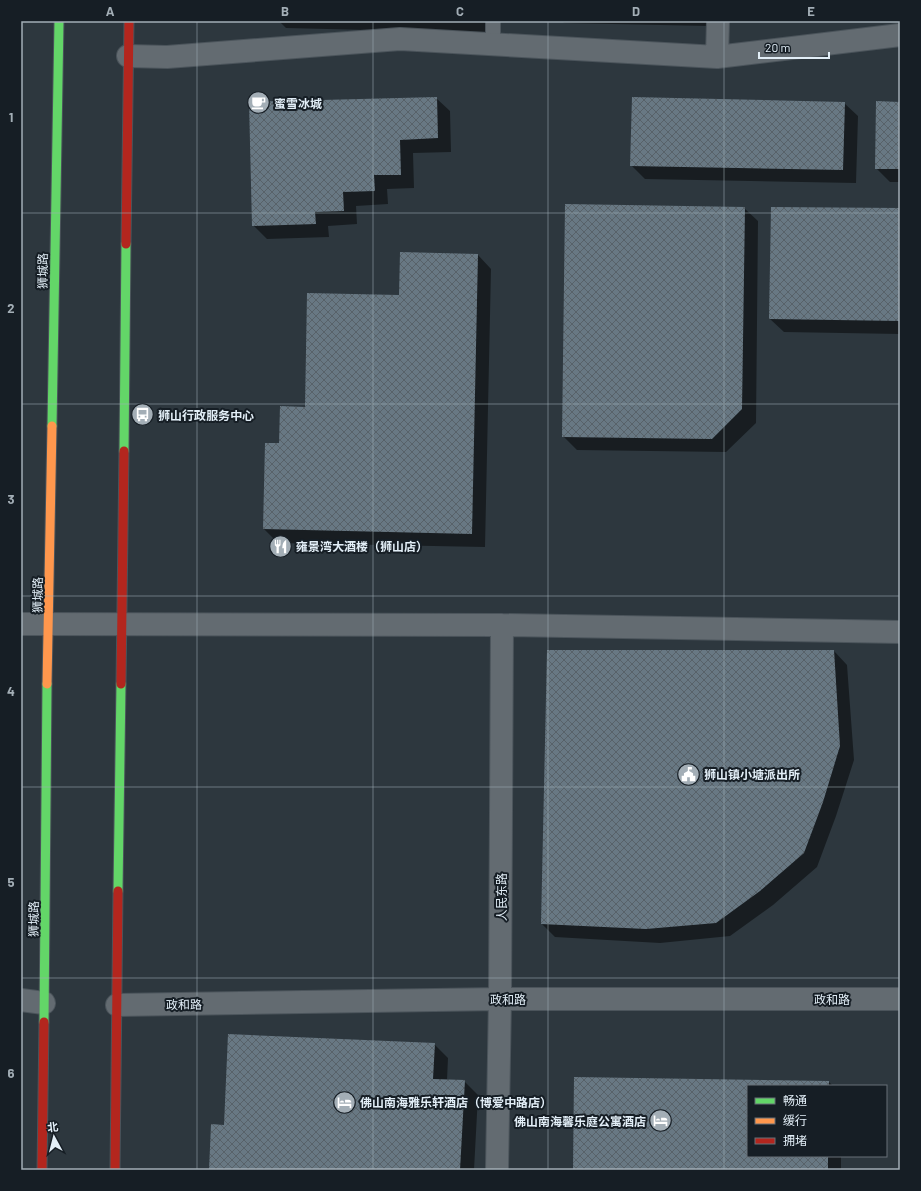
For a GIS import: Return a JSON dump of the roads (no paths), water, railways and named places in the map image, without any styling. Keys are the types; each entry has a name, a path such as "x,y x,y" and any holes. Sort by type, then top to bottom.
{"street":[{"name":"狮城路","path":"42,1170 48,625 59,21"},
{"path":"115,1170 129,21"},
{"path":"717,58 718,21"},
{"path":"128,56 167,57 400,39 717,58 900,35"},
{"path":"21,624 502,625 900,632"},
{"name":"人民东路","path":"497,1170 500,999 502,625"},
{"name":"政和路","path":"117,1005 500,999 900,999"},
{"path":"21,1000 44,1003"}],"lane":[{"path":"493,45 494,21"}],"place":[{"name":"蜜雪冰城","path":"258,103"},
{"name":"狮山行政服务中心","path":"142,415"},
{"name":"雍景湾大酒楼（狮山店）","path":"280,546"},
{"name":"狮山镇小塘派出所","path":"688,774"},
{"name":"佛山南海雅乐轩酒店（博爱中路店）","path":"344,1102"},
{"name":"佛山南海馨乐庭公寓酒店","path":"661,1121"}]}
